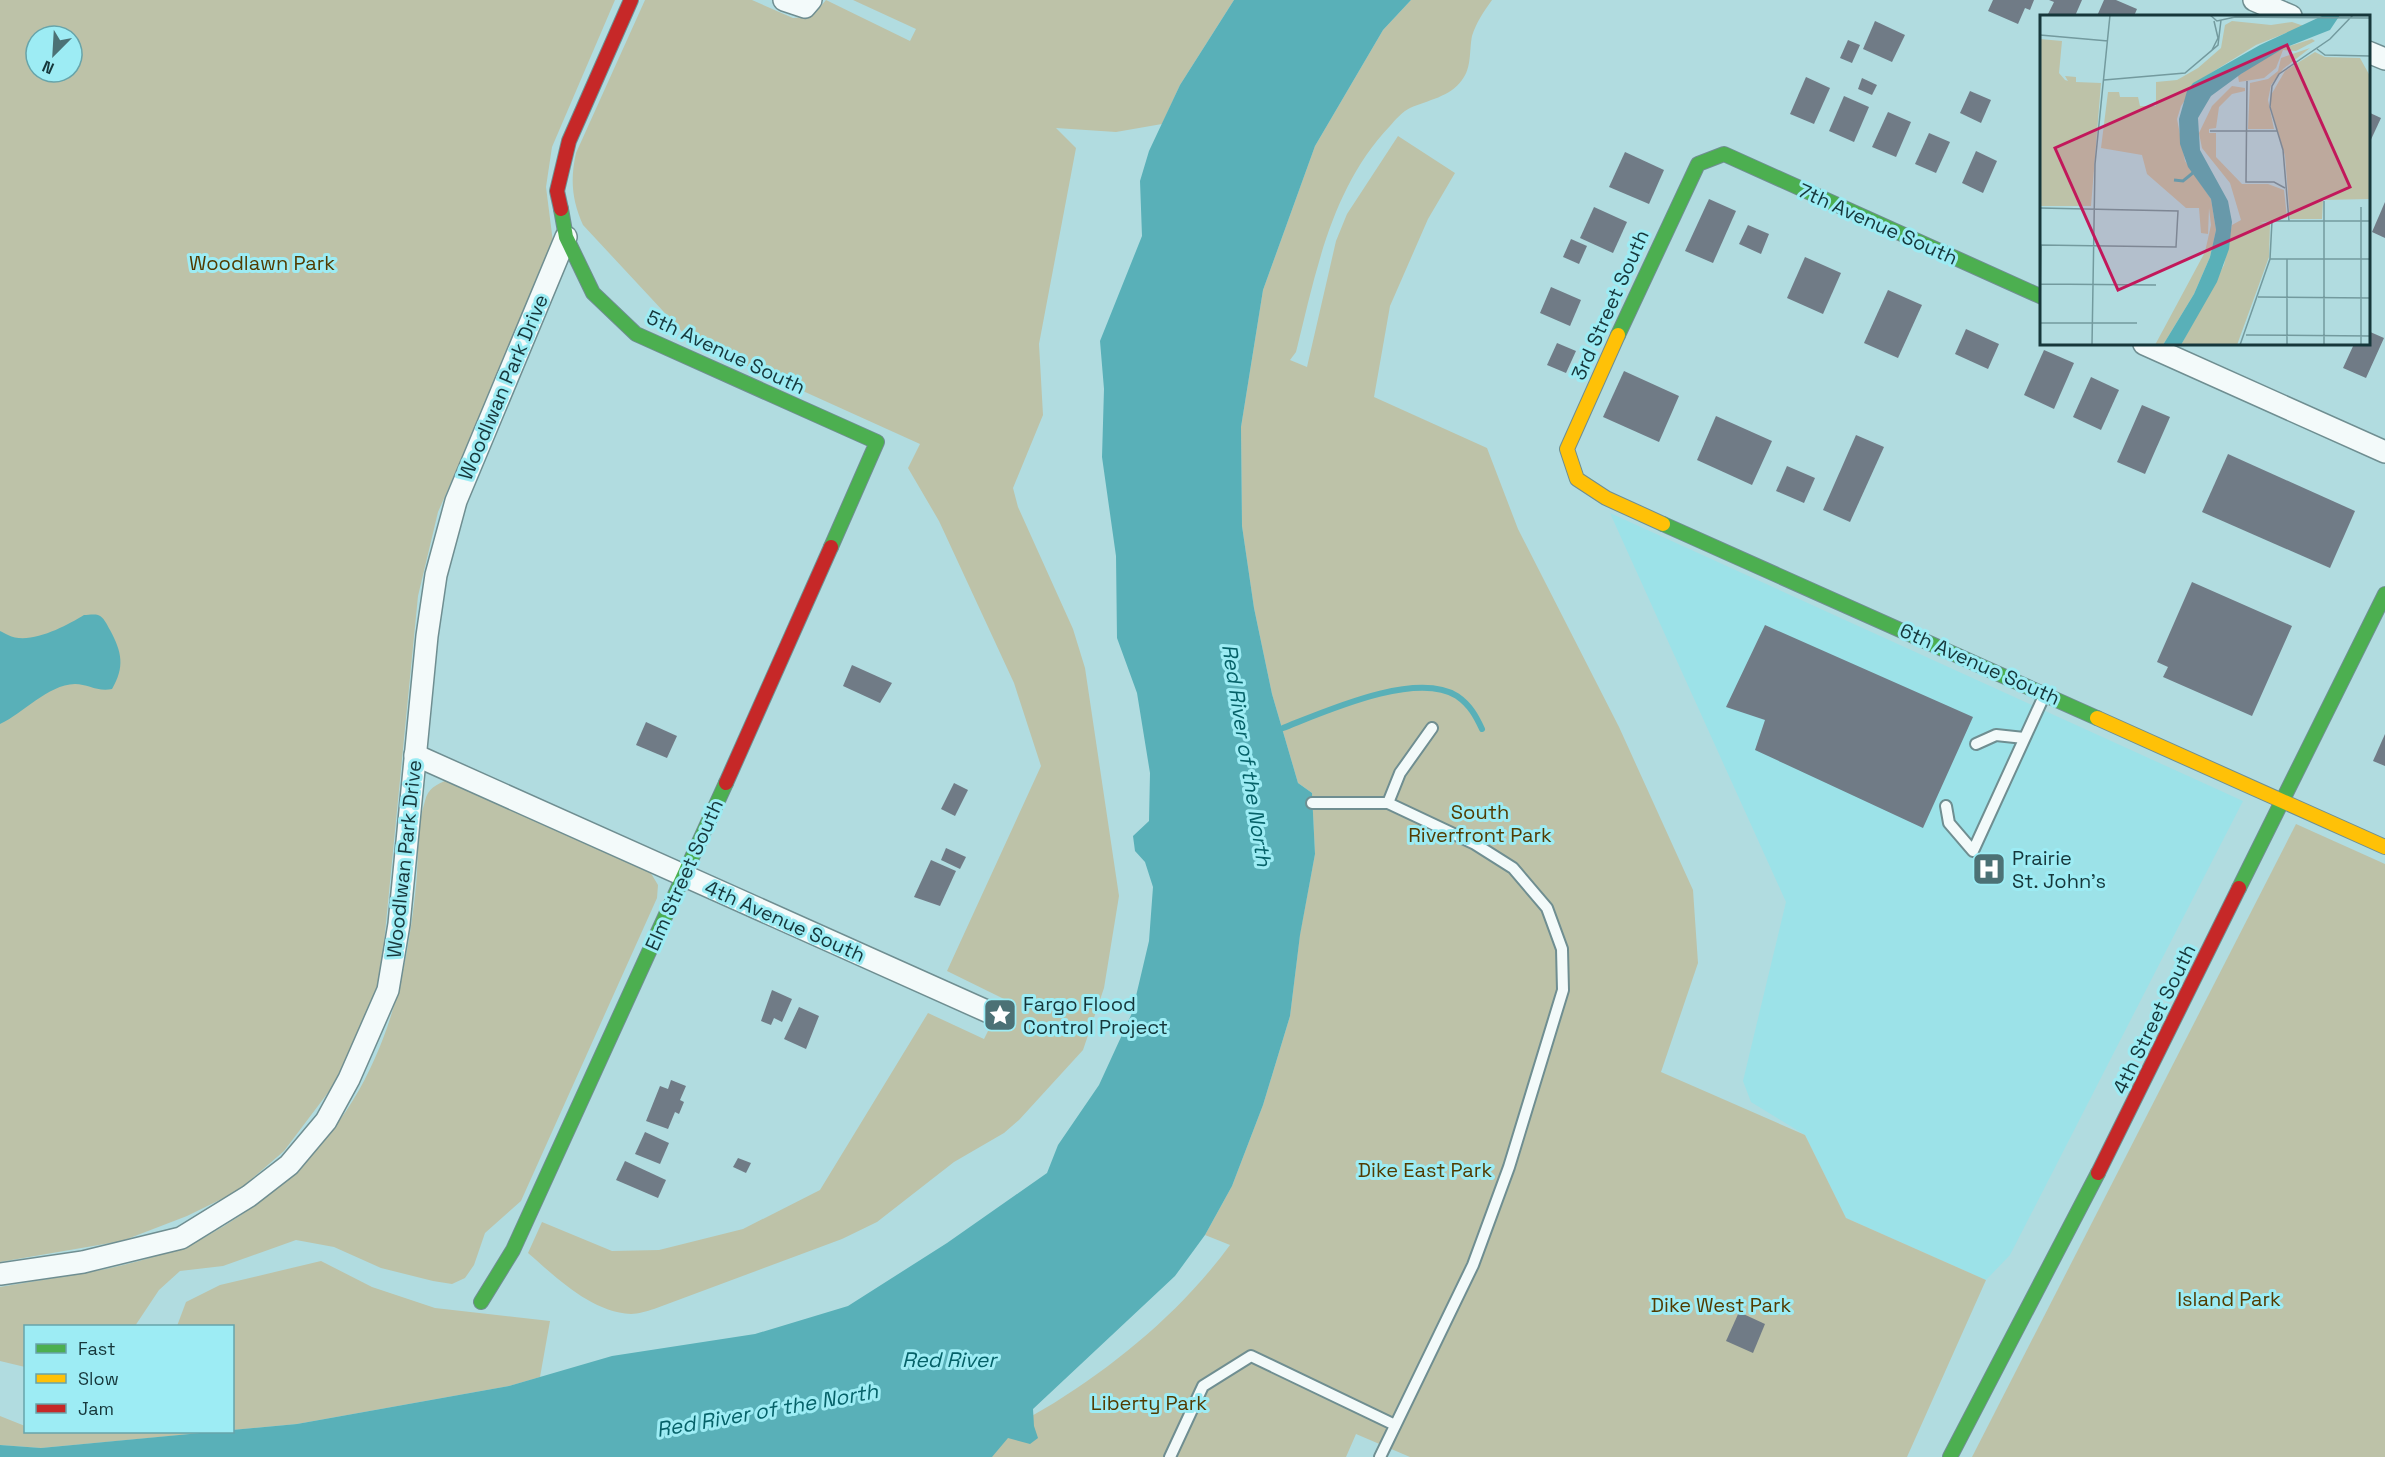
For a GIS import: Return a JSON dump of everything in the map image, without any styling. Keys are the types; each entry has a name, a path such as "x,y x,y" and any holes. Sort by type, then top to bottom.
{"street":[{"name":"5th Avenue South","path":"631,0 569,141 557,191 567,237 594,293 636,334 877,442"},
{"path":"784,0 808,4"},
{"path":"2254,0 2289,15"},
{"path":"2370,53 2385,59"},
{"name":"7th Avenue South","path":"1714,158 1725,154 2040,296"},
{"name":"3rd Street South","path":"1577,479 1567,449 1682,194 1698,164 1714,158"},
{"name":"Woodlwan Park Drive","path":"0,1274 83,1262 181,1238 249,1196 289,1165 326,1121 368,1040 388,990 399,924 415,754 436,575 456,501 567,237"},
{"path":"2146,345 2385,452"},
{"name":"Elm Street South","path":"481,1302 513,1250 685,876 877,442"},
{"name":"6th Avenue South","path":"1577,479 1606,498 1651,519 2045,693 2385,847"},
{"name":"4th Street South","path":"1950,1457 2100,1169 2385,594"},
{"name":"4th Avenue South","path":"415,754 991,1013"}],"lane":[{"path":"1946,806 1949,823 1973,851 2045,693"},
{"path":"1388,803 1400,773 1432,728"},
{"path":"1976,744 1996,735 2024,738"},
{"path":"1312,803 1388,803 1446,829 1513,868 1547,908 1562,949 1563,990 1509,1167 1473,1265 1380,1457"},
{"path":"1170,1457 1203,1386 1251,1356 1395,1425"}],"shaded area":[{"name":"Prairie St. John's","path":"1610,513 2243,801 2010,1255 1986,1280 1846,1218 1805,1135 1751,1102 1743,1081 1786,902"}],"green space":[{"name":"Woodlawn Park","path":"0,0 615,0 552,147 546,187 554,250 438,512 418,596 380,984 355,1043 330,1090 284,1151 238,1191 187,1216 122,1241 0,1262"},
{"path":"645,0 752,0 793,18 805,17 816,12 826,0 910,41 916,29 853,0 1234,0 1180,85 1162,124 1116,132 1056,128 1076,148 1039,344 1043,415 1013,488 1018,507 1073,629 1085,668 1119,896 1104,988 1083,1050 1019,1120 1004,1133 954,1162 877,1222 842,1239 654,1309 631,1314 616,1312 588,1300 563,1283 528,1253 542,1222 612,1251 659,1250 743,1229 820,1190 928,1013 984,1039 1004,999 947,971 1041,766 1014,683 939,521 908,468 920,444 690,340 583,225 573,190 576,153"},
{"path":"1411,0 1492,0 1480,17 1472,36 1469,64 1462,80 1445,94 1402,113 1370,150 1353,176 1328,232 1296,352 1290,360 1307,367 1336,241 1347,214 1398,136 1455,173 1428,219 1390,306 1374,397 1487,448 1518,529 1619,727 1693,890 1698,963 1661,1072 1805,1135 1846,1218 1986,1280 1907,1457 1410,1457 1356,1434 1346,1457 952,1457 1042,1410 1103,1370 1171,1312 1192,1291 1230,1245 1205,1235 1232,1186 1263,1105 1290,1016 1300,934 1315,854 1312,793 1298,783 1272,694 1254,608 1242,526 1241,427 1263,290 1315,146 1383,30"},
{"path":"447,780 649,870 658,885 657,898 521,1201 485,1233 474,1265 465,1278 452,1284 433,1281 381,1268 334,1247 296,1240 223,1266 180,1271 159,1290 136,1325 24,1325 24,1367 0,1361 0,1287 117,1266 190,1245 220,1229 275,1190 322,1143 360,1088 391,1017 410,930 422,811 426,797 436,785"},
{"name":"Island Park","path":"2296,824 2385,864 2385,1457 1972,1457"},
{"path":"321,1261 372,1287 435,1308 550,1321 540,1377 509,1386 297,1424 234,1430 234,1325 177,1325 186,1302 220,1285"},
{"path":"0,1416 24,1426 24,1433 202,1433 41,1448 0,1445"}],"water":[{"name":"Red River","path":"1234,0 1411,0 1383,30 1315,146 1263,290 1241,427 1242,526 1254,608 1272,694 1298,783 1312,793 1315,854 1300,935 1290,1016 1263,1105 1232,1186 1205,1235 1175,1276 1033,1409 1034,1426 1038,1438 1030,1444 1008,1438 992,1457 0,1457 0,1445 41,1448 201,1433 234,1433 234,1430 297,1424 509,1386 612,1356 755,1334 848,1306 947,1243 1047,1173 1058,1145 1099,1085 1132,1013 1149,941 1153,887 1145,862 1135,851 1133,836 1149,821 1150,773 1137,693 1117,638 1116,556 1102,457 1104,389 1100,341 1142,236 1140,181 1149,151 1180,85"},
{"path":"84,615 102,617 117,645 120,666 112,689 75,684 55,689 0,724 0,631 17,638 37,636 58,629"}],"building":[{"path":"1993,0 2034,0 2030,10 2025,8 2018,24 1988,11"},
{"path":"2049,0 2082,0 2075,15 2048,15 2054,2"},
{"path":"2104,0 2116,0 2137,9 2134,15 2097,15"},
{"path":"1875,21 1905,35 1892,62 1863,49"},
{"path":"1848,40 1860,45 1852,63 1840,58"},
{"path":"1806,77 1830,88 1814,124 1790,114"},
{"path":"1862,78 1877,85 1872,95 1858,89"},
{"path":"1970,91 1991,100 1981,123 1960,113"},
{"path":"1844,96 1869,107 1854,142 1829,131"},
{"path":"1888,112 1911,122 1896,157 1872,147"},
{"path":"2370,113 2381,118 2370,142"},
{"path":"1929,133 1950,142 1936,173 1915,164"},
{"path":"1976,151 1997,161 1983,193 1962,183"},
{"path":"1625,152 1664,170 1649,204 1609,187"},
{"path":"1709,199 1736,211 1713,263 1685,251"},
{"path":"2385,202 2385,238 2372,232"},
{"path":"1594,207 1627,222 1613,253 1580,238"},
{"path":"1748,225 1769,234 1761,254 1739,244"},
{"path":"1571,239 1587,246 1579,264 1563,257"},
{"path":"1805,257 1841,273 1823,314 1787,298"},
{"path":"1551,287 1581,300 1570,326 1540,313"},
{"path":"1888,290 1922,305 1898,358 1864,343"},
{"path":"1966,329 1999,344 1988,369 1955,354"},
{"path":"2370,332 2384,338 2366,378 2343,368 2354,345 2370,345"},
{"path":"1557,343 1576,351 1566,373 1547,365"},
{"path":"2044,350 2074,363 2054,409 2024,395"},
{"path":"1624,371 1679,396 1659,442 1603,417"},
{"path":"2091,377 2119,390 2101,430 2073,417"},
{"path":"2142,405 2170,417 2145,474 2117,462"},
{"path":"1716,416 1772,441 1752,485 1697,460"},
{"path":"1856,435 1884,447 1850,522 1823,510"},
{"path":"2228,454 2355,511 2330,568 2202,512"},
{"path":"1787,466 1815,478 1804,503 1776,491"},
{"path":"2192,582 2292,626 2252,716 2163,677 2168,667 2157,662"},
{"path":"1765,625 1973,717 1923,828 1755,750 1765,720 1726,707"},
{"path":"852,665 892,683 880,703 843,686"},
{"path":"646,722 677,736 667,758 636,745"},
{"path":"2385,734 2385,766 2373,761"},
{"path":"954,783 968,790 955,816 941,809"},
{"path":"946,848 966,857 960,869 941,860"},
{"path":"931,860 956,871 940,906 914,897"},
{"path":"772,990 792,999 782,1022 774,1018 771,1025 761,1021"},
{"path":"799,1007 819,1016 806,1049 784,1039"},
{"path":"671,1080 686,1086 680,1100 684,1102 679,1114 675,1112 668,1129 646,1121 660,1086 668,1089"},
{"path":"645,1132 669,1143 660,1164 635,1154"},
{"path":"738,1158 751,1163 746,1173 733,1167"},
{"path":"625,1161 666,1180 658,1198 616,1180"},
{"path":"1739,1312 1765,1324 1753,1353 1726,1341"}],"waterway":[{"path":"1283,728 1370,696 1395,690 1418,688 1439,689 1457,696 1466,703 1482,729"}],"traffic: fast":[{"path":"1618,335 1698,164 1724,154 2040,296"},
{"path":"561,209 566,237 593,293 636,334 877,442 831,547"},
{"path":"1663,524 2097,718"},
{"path":"2239,888 2385,594"},
{"path":"481,1302 513,1250 726,783"},
{"path":"1950,1457 2098,1173"}],"traffic: slow":[{"path":"1618,335 1567,449 1577,479 1606,498 1663,524"},
{"path":"2097,718 2385,847"}],"traffic: jam":[{"path":"561,209 557,191 569,141 631,0"},
{"path":"726,783 831,547"},
{"path":"2098,1173 2239,888"}],"place":[{"name":"Prairie St. John's","path":"1989,869"},
{"name":"Fargo Flood Control Project","path":"1000,1015"}],"water label":[{"name":"Red River of the North","path":"1247,755"},
{"name":"Red River of the North","path":"767,1410"}],"park label":[{"name":"South Riverfront Park","path":"1480,824"},
{"name":"Dike East Park","path":"1425,1170"},
{"name":"Dike West Park","path":"1721,1305"},
{"name":"Liberty Park","path":"1149,1403"}]}
